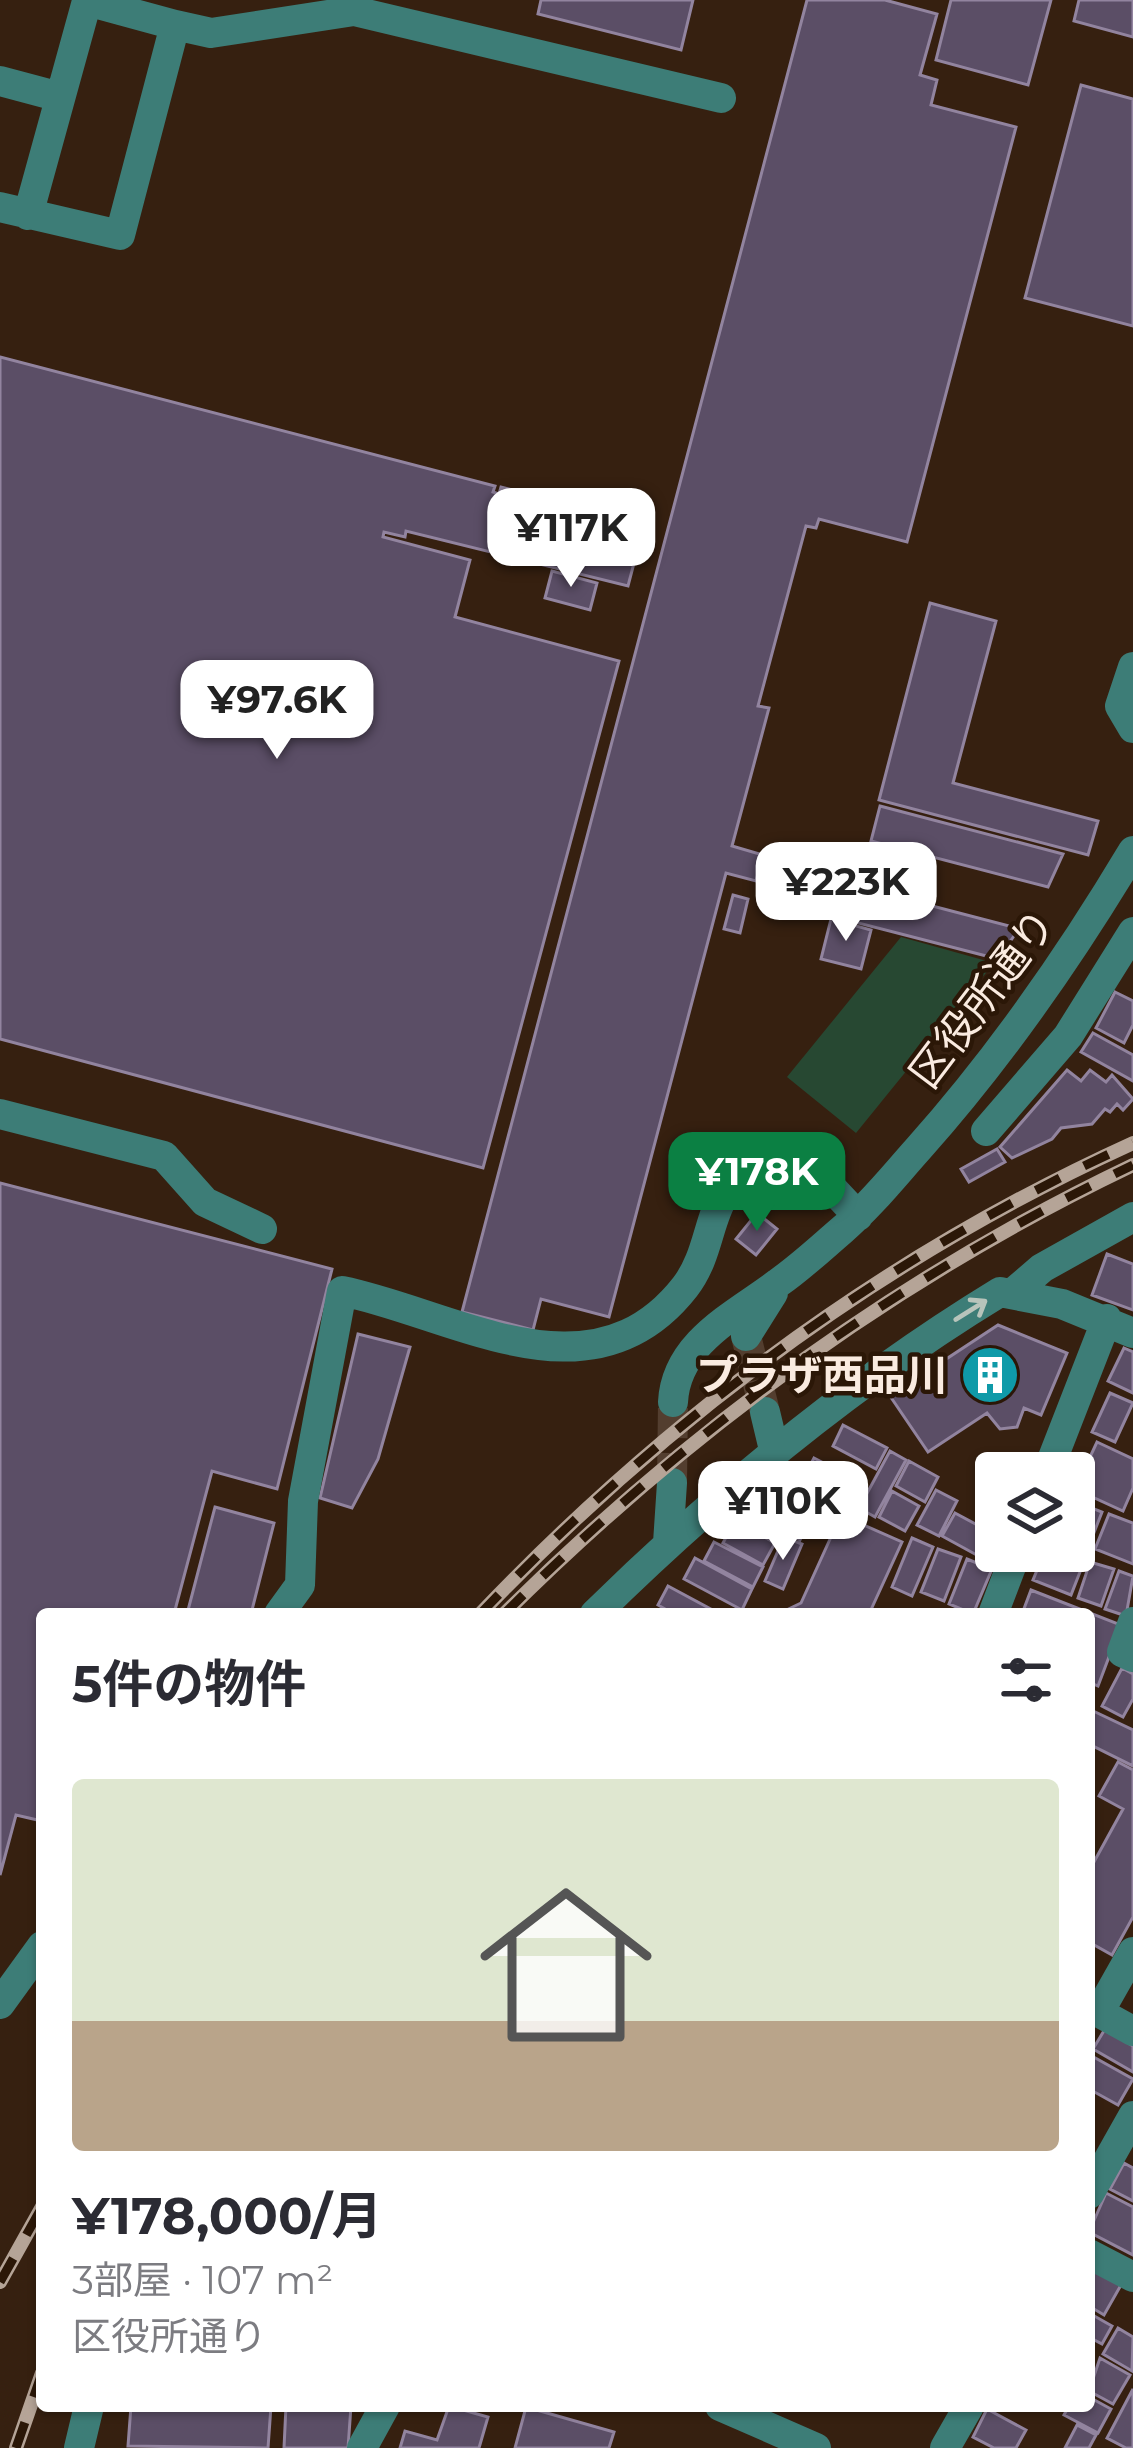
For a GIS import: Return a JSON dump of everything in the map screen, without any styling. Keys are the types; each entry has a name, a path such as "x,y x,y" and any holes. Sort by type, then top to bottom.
{"street":[{"path":"175,25 120,236 14,211 60,97 87,1 211,32 354,11 721,98"},
{"path":"0,81 60,97"},
{"path":"1133,668 1120,706 1133,728"},
{"name":"区役所通り","path":"673,1402 674,1381 690,1354 719,1323 779,1283 858,1216 1037,1004 1133,851"},
{"path":"986,1131 1068,1036 1133,932"},
{"path":"0,1114 164,1156 205,1202 262,1229"},
{"path":"283,1608 300,1585 303,1501 342,1292 404,1304 437,1324 525,1347 600,1344 664,1314 703,1264 726,1193 757,1174 829,1185 858,1216"},
{"path":"1014,1292 1042,1268 1133,1216"},
{"name":"区役所通り","path":"746,1336 779,1283"},
{"path":"601,1608 668,1543 775,1454 954,1320 1000,1292 1014,1292 1120,1326 1057,1452"},
{"path":"765,1412 775,1454"},
{"path":"668,1543 672,1483"},
{"path":"995,1608 1009,1572"},
{"path":"1133,1622 1122,1652 1133,1657"},
{"path":"1095,2009 1133,1952"},
{"path":"0,2004 36,1954"},
{"path":"1095,2011 1133,2031"},
{"path":"1095,2184 1132,2119"},
{"path":"1095,2257 1133,2277"},
{"path":"79,2448 88,2412"},
{"path":"362,2448 382,2412"},
{"path":"734,2412 816,2448"},
{"path":"945,2448 966,2412"}],"green space":[{"path":"901,937 994,963 856,1133 787,1077"}],"building":[{"path":"541,0 693,0 681,50 538,14"},
{"path":"807,0 885,0 937,14 920,75 937,80 931,105 1016,127 907,542 819,519 816,528 806,526 758,706 769,708 732,846 763,855 756,881 726,873 609,1317 541,1299 533,1330 462,1312"},
{"path":"951,0 1051,0 1028,85 936,60"},
{"path":"1079,0 1133,0 1133,37 1074,21"},
{"path":"1081,85 1133,99 1133,326 1025,298"},
{"path":"0,357 495,486 493,492 499,494 501,487 644,525 628,586 406,531 405,537 384,532 383,537 470,560 455,617 619,661 483,1168 0,1039"},
{"path":"552,571 597,583 590,610 545,598"},
{"path":"930,603 996,621 953,783 1098,821 1088,855 879,800"},
{"path":"880,806 1063,854 1048,887 871,841"},
{"path":"844,883 1017,928 1016,933 998,959 835,917"},
{"path":"733,895 748,899 740,933 724,929"},
{"path":"831,919 871,930 861,969 821,959"},
{"path":"1115,992 1133,1001 1133,1025 1124,1043 1096,1028"},
{"path":"1093,1033 1133,1055 1133,1081 1081,1052"},
{"path":"1067,1070 1081,1081 1090,1070 1106,1082 1112,1075 1133,1099 1123,1110 1117,1104 1092,1124 1061,1128 1052,1139 1012,1158 1000,1147"},
{"path":"997,1149 1005,1162 969,1182 961,1169"},
{"path":"0,1183 332,1269 277,1489 212,1471 176,1608 36,1608 36,1820 16,1815 0,1875"},
{"path":"757,1213 777,1229 756,1255 736,1239"},
{"path":"1107,1254 1133,1264 1133,1310 1092,1295"},
{"name":"プラザ西品川","path":"998,1325 1067,1353 1041,1415 1024,1408 1017,1427 1000,1429 987,1413 928,1452 890,1396"},
{"path":"358,1334 410,1347 378,1459 352,1508 320,1498"},
{"path":"1124,1348 1133,1352 1133,1393 1108,1381"},
{"path":"1110,1393 1133,1403 1115,1442 1092,1432"},
{"path":"843,1425 887,1448 876,1469 833,1446"},
{"path":"1097,1442 1133,1459 1133,1488 1123,1511 1095,1498 1092,1452"},
{"path":"890,1451 906,1460 875,1517 859,1508"},
{"path":"814,1458 864,1484 854,1504 804,1477"},
{"path":"909,1461 938,1477 925,1502 896,1486"},
{"path":"792,1473 826,1491 812,1517 778,1499"},
{"path":"936,1490 957,1501 939,1536 917,1525"},
{"path":"892,1491 919,1506 905,1531 879,1517"},
{"path":"767,1497 810,1520 800,1540 757,1517"},
{"path":"215,1507 274,1523 253,1608 189,1608"},
{"path":"955,1513 975,1524 975,1554 942,1536"},
{"path":"1109,1514 1133,1523 1133,1564 1095,1549"},
{"path":"841,1515 902,1542 872,1608 791,1608 801,1603"},
{"path":"735,1521 775,1543 763,1565 723,1543"},
{"path":"784,1537 802,1544 783,1589 765,1581"},
{"path":"912,1538 933,1547 912,1596 892,1587"},
{"path":"714,1542 763,1567 753,1587 704,1561"},
{"path":"938,1549 961,1557 944,1601 921,1592"},
{"path":"695,1558 752,1589 743,1608 738,1608 684,1579"},
{"path":"967,1559 975,1562 975,1572 991,1572 976,1608 949,1604"},
{"path":"1095,1563 1114,1569 1101,1606 1078,1598 1087,1572 1095,1572"},
{"path":"1119,1571 1133,1576 1126,1616 1105,1609"},
{"path":"1036,1572 1080,1572 1071,1595 1033,1580"},
{"path":"668,1586 707,1608 663,1608 658,1605"},
{"path":"1031,1590 1077,1608 1024,1608"},
{"path":"1095,1615 1121,1625 1095,1685"},
{"path":"1122,1668 1133,1674 1133,1699 1123,1717 1102,1706"},
{"path":"1095,1712 1133,1730 1133,1766 1095,1747"},
{"path":"1118,1762 1133,1770 1133,1917 1112,1955 1095,1945 1095,1860 1123,1809 1099,1796"},
{"path":"1105,2029 1133,2046 1133,2072 1095,2050"},
{"path":"1095,2058 1133,2079 1118,2105 1095,2092"},
{"path":"1124,2163 1133,2168 1133,2201 1110,2189"},
{"path":"1106,2193 1133,2207 1133,2255 1095,2235 1095,2218"},
{"path":"1095,2270 1121,2285 1104,2315 1095,2310"},
{"path":"1095,2316 1112,2326 1102,2344 1095,2340"},
{"path":"1118,2328 1133,2337 1132,2371 1103,2354"},
{"path":"1100,2358 1130,2375 1113,2404 1095,2394"},
{"path":"1133,2389 1133,2448 1126,2448 1107,2438"},
{"path":"1095,2400 1111,2409 1098,2433 1064,2415 1095,2412"},
{"path":"131,2412 271,2412 268,2448 128,2446"},
{"path":"286,2412 351,2412 348,2448 284,2448"},
{"path":"447,2412 488,2417 479,2448 400,2448 405,2431 437,2440"},
{"path":"525,2412 544,2412 614,2432 609,2448 515,2448"},
{"path":"986,2412 1026,2430 1016,2448 994,2448 973,2437"},
{"path":"1077,2425 1096,2435 1089,2448 1065,2448"}],"tunnel":[{"path":"746,1336 765,1412"},
{"path":"672,1483 673,1402"}],"railway":[{"path":"486,1608 626,1473 784,1347 952,1237 1133,1143"},
{"path":"510,1608 647,1482 799,1362 961,1257 1133,1165"},
{"path":"0,2282 36,2218"},
{"path":"16,2448 36,2390"}],"place":[{"name":"プラザ西品川","path":"990,1375"}]}
